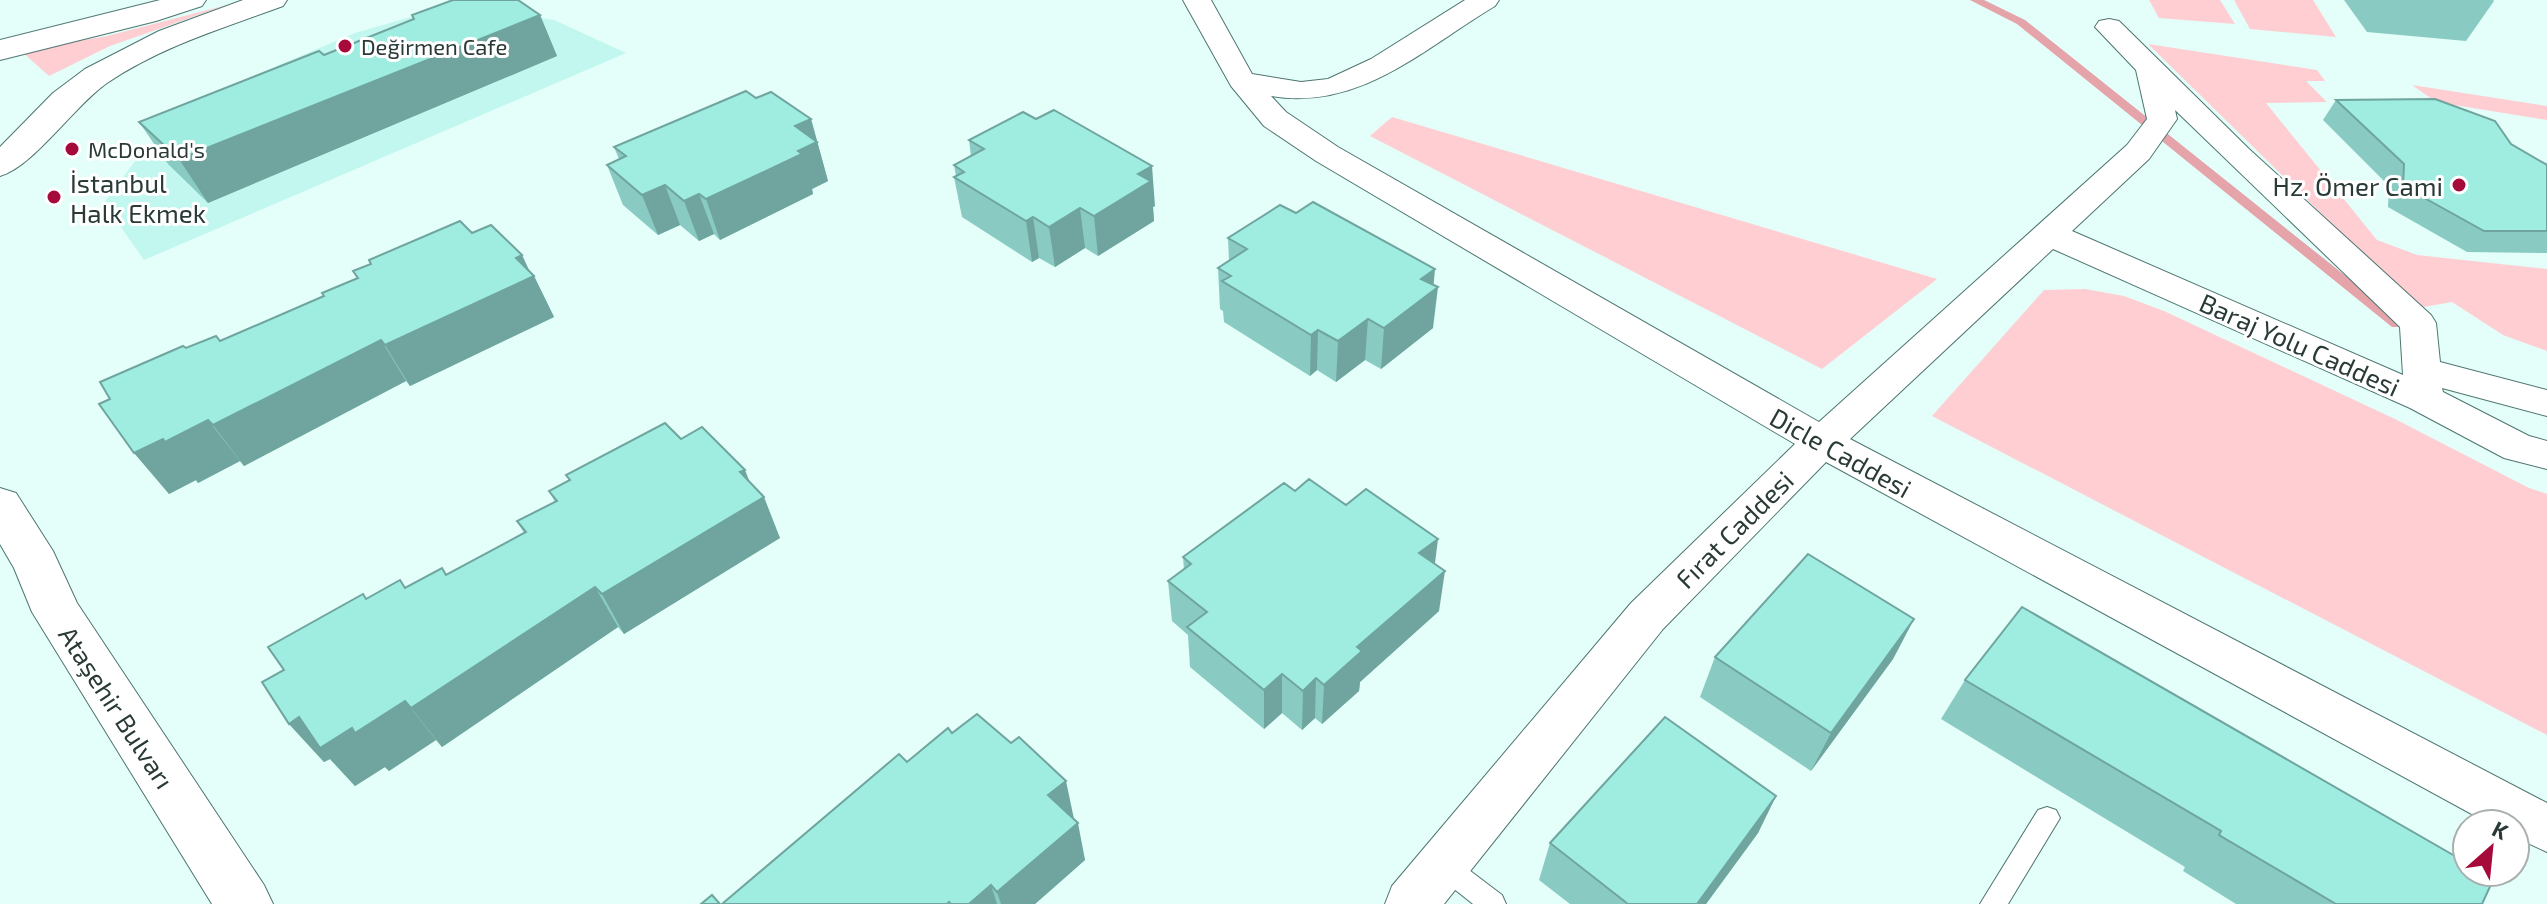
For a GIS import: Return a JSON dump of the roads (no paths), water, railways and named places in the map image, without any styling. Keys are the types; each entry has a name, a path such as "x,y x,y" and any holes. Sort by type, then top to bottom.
{"main road":[{"path":"0,50 145,15 191,0"},
{"path":"0,165 18,151 41,122 78,89 146,49 272,0"},
{"path":"0,58 27,66 48,90 41,122"},
{"name":"Ataşehir Bulvarı","path":"0,505 36,564 56,612 244,904"}],"street":[{"name":"Dicle Caddesi","path":"1197,0 1241,80 1275,119 1327,154 1822,442 2547,829"},
{"path":"1241,80 1265,86 1321,90 1354,80 1485,0"},
{"path":"2109,27 2238,156 2418,323 2423,384"},
{"name":"Fırat Caddesi","path":"1411,904 1647,616 1822,442 2051,235 2153,132 2149,64"},
{"name":"Baraj Yolu Caddesi","path":"2051,235 2423,384 2518,448 2547,455"},
{"name":"Baraj Yolu Caddesi","path":"2423,384 2547,403"}],"lane":[{"path":"1993,904 2047,818"},
{"path":"1443,865 1493,904"}],"waterway":[{"path":"1975,0 2021,22 2397,324"}],"place":[{"name":"Değirmen Cafe","path":"345,46"},
{"name":"McDonald's","path":"72,149"},
{"name":"Hz. Ömer Cami","path":"2459,185"},
{"name":"İstanbul Halk Ekmek","path":"54,197"}]}
